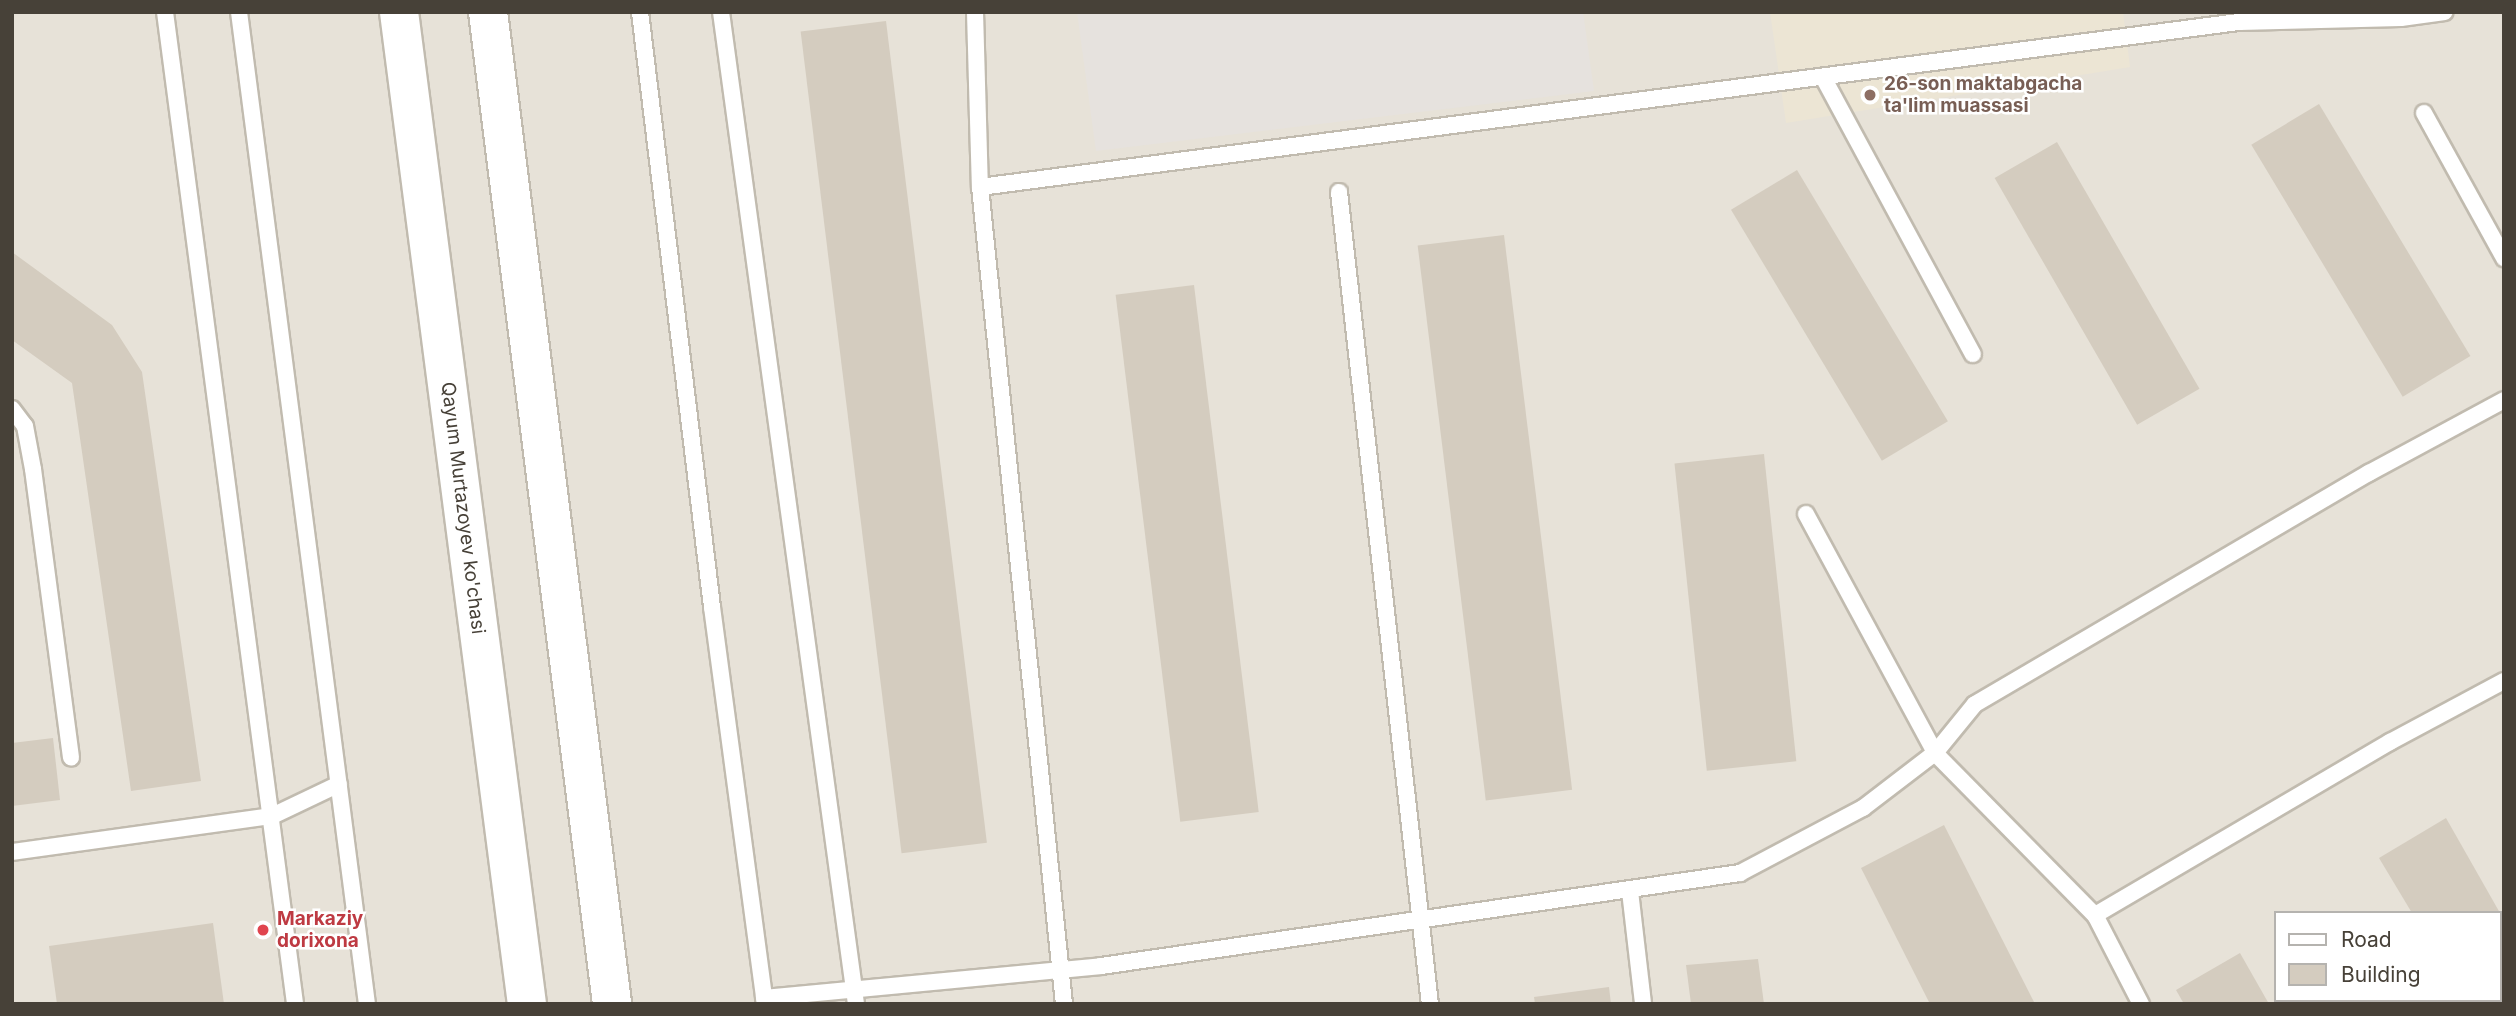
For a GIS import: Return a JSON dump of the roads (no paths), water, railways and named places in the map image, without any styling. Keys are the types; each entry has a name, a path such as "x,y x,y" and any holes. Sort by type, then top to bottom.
{"street":[{"name":"Qayum Murtazoyev ko'chasi","path":"399,12 527,1004"},
{"path":"488,12 612,1004"}],"lane":[{"path":"164,12 295,1004"},
{"path":"239,12 368,1004"},
{"path":"639,12 712,607 765,1001 855,997 1059,969 1101,966 1740,873 1863,808 1935,753 1975,704 2358,480 2504,400"},
{"path":"721,12 855,997"},
{"path":"975,12 980,187 1064,1004"},
{"path":"980,187 2239,22 2401,18 2445,12"},
{"path":"1823,77 1973,354"},
{"path":"2424,114 2504,258"},
{"path":"1339,191 1430,1004"},
{"path":"12,409 25,426 33,469 71,758"},
{"path":"1806,514 1935,753 2095,915 2141,1004"},
{"path":"2095,915 2390,743 2504,681"},
{"path":"12,852 272,816 339,784"},
{"path":"1630,891 1643,1004"}],"place":[{"name":"26-son maktabgacha ta'lim muassasi","path":"1870,95"},
{"name":"Markaziy dorixona","path":"263,930"}]}
